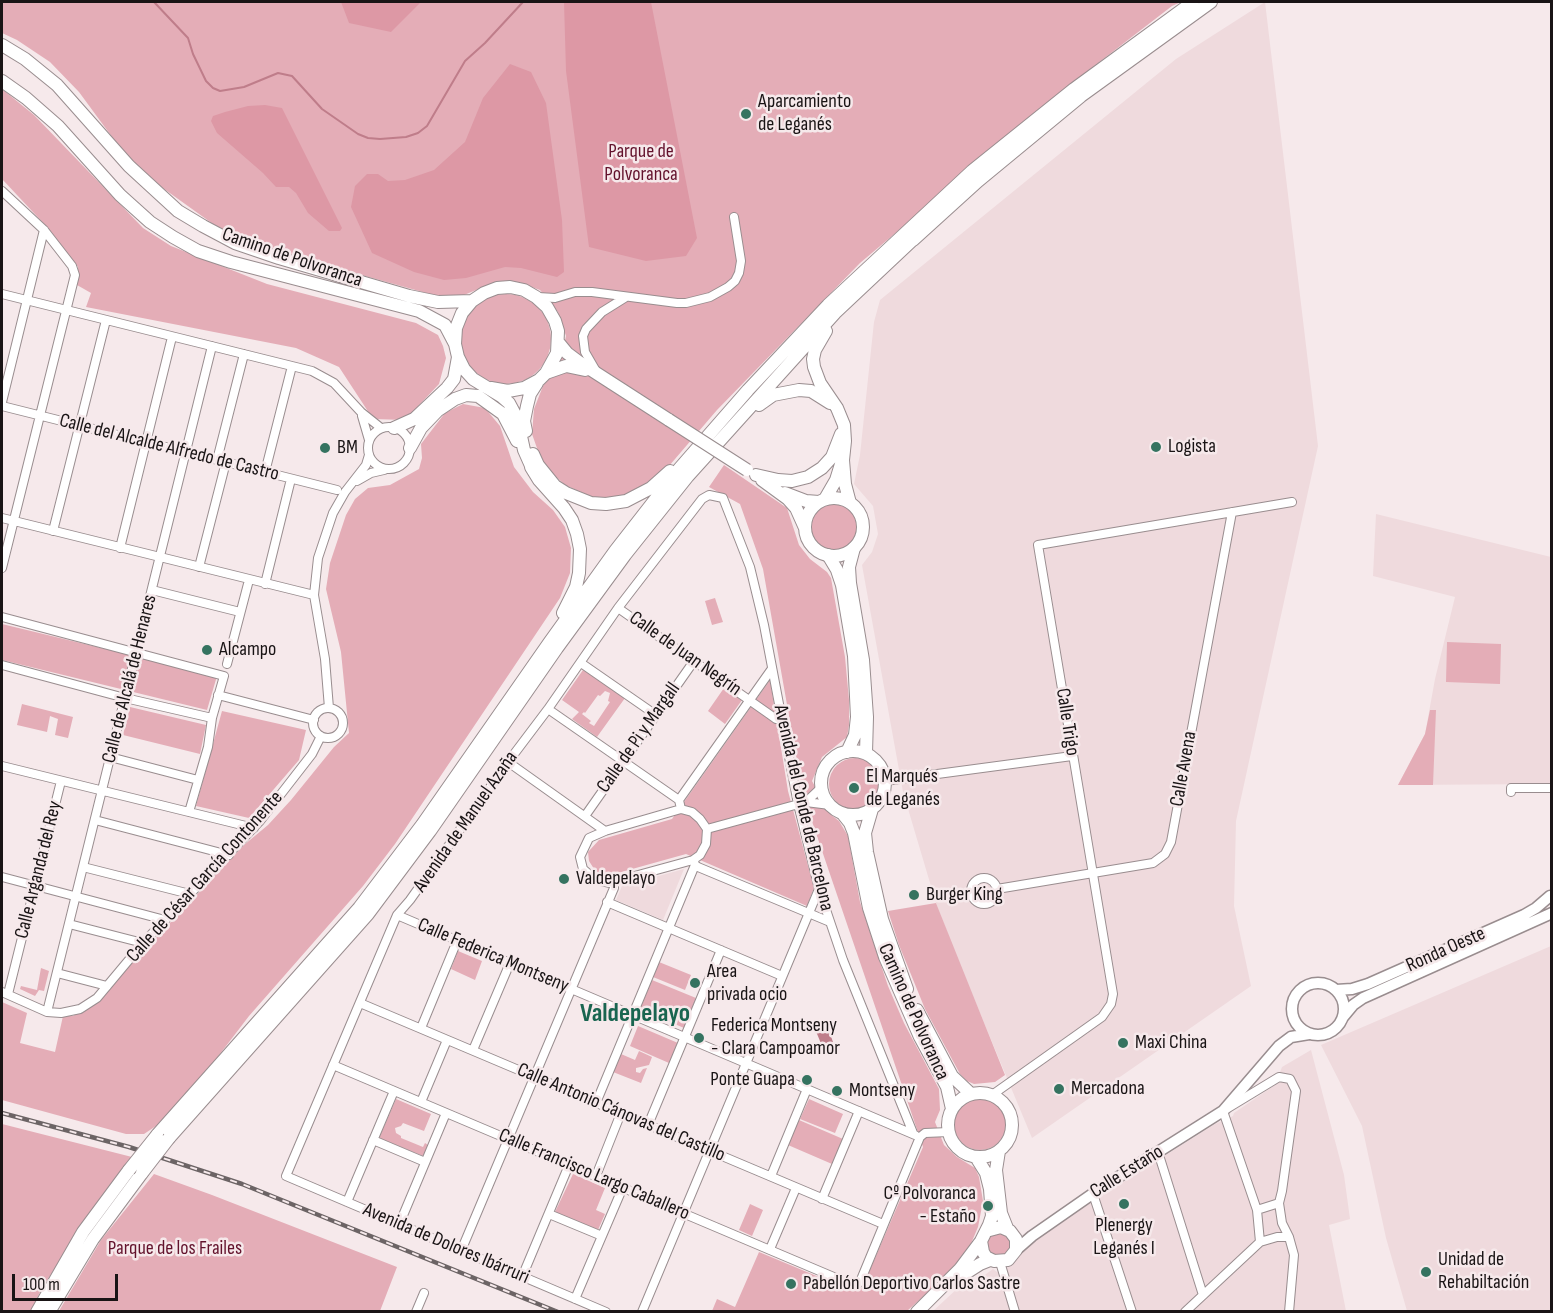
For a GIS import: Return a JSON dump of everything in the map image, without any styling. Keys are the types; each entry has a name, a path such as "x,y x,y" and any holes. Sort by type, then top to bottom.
{"main road":[{"path":"50,1311 93,1239 142,1173 163,1137 359,908 422,825 549,643 679,469 748,390 828,305 972,171 1074,89 1193,2"},
{"path":"37,1311 83,1233 129,1170 163,1137 368,914 430,831 557,648 625,555 688,476 836,313 918,235 978,181 1081,96 1211,2"},
{"name":"Camino de Polvoranca","path":"2,45 25,59 57,85 129,166 178,211 203,226 235,243 279,258 409,296 438,303 472,301"},
{"name":"Camino de Polvoranca","path":"2,81 26,98 57,126 120,195 150,222 173,237 198,251 231,262 419,311 445,325 455,344"},
{"path":"850,503 845,484 843,460 844,424 814,368 815,350 824,333 918,235"},
{"path":"532,468 524,450 517,418 509,404 473,379 464,369 458,357 455,344 456,328 462,313 483,293 497,288 517,289 536,297 548,307 555,321 558,342 553,363 530,393 525,421 527,436 538,465 555,486 591,503 606,504 626,501 651,488 669,473 728,406 748,390"},
{"path":"558,342 567,353 751,472 796,508 812,546 828,555 837,570 842,585 855,665 857,717 855,735 847,752"},
{"path":"394,428 414,419 447,388 454,379 458,357"},
{"path":"410,448 422,428 459,390 471,386 508,391 525,388 559,367 573,367 602,377"},
{"path":"688,476 761,402 774,395 787,391 811,391 837,408"},
{"path":"437,411 455,399 466,395 478,396 492,404 504,414 520,450 572,520 580,549 576,587 549,643"},
{"path":"751,472 778,480 792,481 808,477 822,468 832,457 839,444 844,424"},
{"path":"805,529 808,513 822,501 836,480 843,460"},
{"path":"775,489 806,501 843,499 850,503 861,517 862,533 854,548 849,567 849,583 863,660 867,717 866,753"},
{"path":"828,555 846,553 854,548"},
{"path":"847,752 866,753 879,764 885,781 882,797 872,809 863,813 852,815 842,813 830,805 825,797 822,788 825,769 838,755 847,752"},
{"name":"Camino de Polvoranca","path":"872,809 865,833 867,852 879,909 894,954 914,1006 952,1076 971,1094"},
{"name":"Camino de Polvoranca","path":"842,813 854,833 869,908 885,957 920,1037 947,1088 952,1109"},
{"name":"Ronda Oeste","path":"1336,990 1352,989 1368,984 1524,915 1536,908 1551,894"},
{"name":"Ronda Oeste","path":"1343,1017 1353,1005 1363,998 1551,913"},
{"path":"1321,983 1336,990 1343,1003 1343,1017 1339,1025 1326,1035 1309,1034 1295,1023 1292,1006 1299,991 1305,986 1321,983"},
{"name":"Calle Estaño","path":"1279,1046 1292,1006"},
{"name":"Calle Estaño","path":"1016,1250 1032,1236 1093,1194 1223,1112 1279,1046 1291,1037 1309,1034"},
{"path":"971,1094 992,1095 1001,1100 1011,1117 1010,1137 999,1151 989,1156 976,1157 967,1154 956,1146 949,1132 948,1124 952,1109 963,1097 971,1094"},
{"path":"942,1289 974,1268 995,1261 1008,1260 1016,1250 1017,1244 1001,1214 996,1170 999,1151"},
{"path":"917,1311 960,1269 984,1236 992,1215 990,1189 986,1173 976,1157"},
{"path":"995,1261 983,1252 984,1236 996,1227 1032,1236"}],"street":[{"path":"2,191 44,230 75,273 2,568"},
{"path":"536,297 592,292 686,303 710,297 728,287 740,273 741,261 734,217"},
{"path":"2,404 44,230"},
{"path":"555,321 554,310 558,303 575,292"},
{"path":"2,294 312,371 334,383 360,412 381,428 394,428 406,435 410,454 403,465 391,470 385,469 375,464 369,455"},
{"path":"602,377 585,352 583,336 591,322 626,297"},
{"path":"53,531 106,320"},
{"path":"120,548 172,336"},
{"name":"Calle de Alcalá de Henares","path":"47,1012 212,346"},
{"path":"217,460 244,354"},
{"path":"265,472 292,366"},
{"name":"Calle del Alcalde Alfredo de Castro","path":"2,404 40,416 337,490"},
{"path":"329,708 326,659 314,595 318,558 333,513 366,465 369,455 369,440 360,412"},
{"path":"369,440 381,428"},
{"path":"199,567 226,462"},
{"path":"349,488 360,478 385,469"},
{"path":"265,584 291,479"},
{"name":"Avenida del Conde de Barcelona","path":"702,499 709,495 723,498 750,567 764,625 780,718 802,803 819,889 843,960 916,1135"},
{"name":"Avenida de Manuel Azaña","path":"286,1176 398,915 581,663 618,608 702,499"},
{"name":"Calle Trigo","path":"992,1095 1102,1017 1111,1004 1113,994 1038,545 1292,502"},
{"name":"Calle Avena","path":"997,889 1153,863 1165,854 1171,842 1232,512"},
{"path":"2,518 314,595"},
{"path":"226,664 249,580"},
{"path":"152,590 240,612"},
{"name":"Calle de Juan Negrín","path":"618,608 776,719 780,718"},
{"path":"2,617 224,675 208,747 189,812"},
{"name":"Calle de Pi y Margall","path":"585,816 694,661"},
{"path":"581,663 656,715"},
{"path":"2,665 125,698 213,718"},
{"path":"679,800 771,670"},
{"path":"218,695 314,720"},
{"path":"329,708 338,712 344,725 335,737 330,738 321,736 314,729 314,720 319,711 329,708"},
{"path":"548,708 679,800 681,809"},
{"name":"Calle de César García Contonente","path":"47,1012 61,1013 80,1009 97,998 165,920 254,828 312,754 321,736"},
{"path":"885,781 1072,756"},
{"path":"110,757 198,780"},
{"path":"508,762 605,831"},
{"path":"2,766 254,828"},
{"name":"Calle Arganda del Rey","path":"5,993 36,885 61,781"},
{"path":"802,803 822,788"},
{"path":"1510,792 1511,788 1551,788"},
{"path":"707,829 802,803 830,805"},
{"path":"596,1102 669,928 694,862 706,844 707,829 692,812 681,809 605,831 589,838 582,849 580,861 583,869 591,877 602,883 694,862 830,922"},
{"path":"95,820 229,855"},
{"path":"83,867 190,894"},
{"path":"2,877 165,920"},
{"path":"461,1251 608,902 614,882"},
{"path":"642,1311 819,889"},
{"path":"608,902 782,976"},
{"name":"Calle Federica Montseny","path":"398,915 916,1135"},
{"path":"69,924 143,944"},
{"path":"421,1028 457,941"},
{"path":"648,1125 722,951"},
{"path":"473,1050 510,963"},
{"path":"57,973 107,986"},
{"path":"5,993 47,1012"},
{"name":"Calle Antonio Cánovas del Castillo","path":"360,1003 883,1224"},
{"path":"421,1102 447,1040"},
{"name":"Calle Francisco Largo Caballero","path":"333,1065 855,1286 860,1282 883,1224"},
{"name":"Calle Estaño","path":"1223,1112 1280,1077 1290,1079 1296,1091 1279,1203"},
{"path":"771,1176 807,1089"},
{"path":"347,1202 394,1091"},
{"path":"822,1198 859,1111"},
{"path":"1223,1112 1257,1210 1260,1242"},
{"path":"399,1225 446,1113"},
{"path":"596,1176 621,1113"},
{"path":"883,1224 916,1135 949,1132"},
{"path":"373,1140 425,1162"},
{"path":"1158,1152 1203,1295"},
{"path":"522,1277 569,1165"},
{"name":"Avenida de Dolores Ibárruri","path":"286,1176 606,1311"},
{"path":"575,1299 623,1187"},
{"path":"770,1249 796,1188"},
{"path":"1093,1194 1132,1311"},
{"path":"1257,1210 1279,1203 1282,1223 1294,1255 1290,1311"},
{"path":"549,1214 602,1236"},
{"path":"1185,1311 1260,1242 1277,1237 1289,1237"},
{"path":"995,1261 1015,1311"},
{"path":"416,1311 423,1293"}],"shaded area":[{"path":"1265,2 1318,446 1236,821 1234,906 1251,986 1032,1138 936,903 903,792 862,565 872,552 878,534 873,506 854,484 860,455 874,322 880,300 1176,59"},
{"path":"1376,514 1551,557 1551,784 1398,785 1425,734 1435,679 1455,597 1373,576"},
{"path":"684,869 663,920 616,900 622,886"},
{"path":"1551,946 1551,1311 1407,1311 1386,1238 1362,1126 1321,1045"},
{"path":"825,1020 833,1042 822,1046 813,1024"},
{"path":"1311,1050 1344,1175 1350,1219 1329,1225 1346,1311 932,1312 960,1286 964,1290 993,1269 997,1272 1007,1268 1033,1235 1079,1210 1215,1124 1233,1116 1234,1113 1275,1085 1282,1067"}],"green space":[{"name":"Parque de Polvoranca","path":"2,2 1181,2 1172,6 1089,70 860,263 717,410 663,473 632,494 597,499 565,485 543,465 532,434 534,409 543,386 560,363 566,336 558,312 540,290 518,282 493,283 464,295 437,296 279,252 220,229 146,176 115,141 79,92 50,62 2,33"},
{"path":"341,2 421,2 391,32 349,23"},
{"path":"564,2 651,2 697,238 686,256 646,261 589,247 566,71"},
{"path":"510,64 531,72 546,103 562,220 564,272 557,277 521,268 505,267 466,278 444,280 414,272 372,253 351,207 355,186 367,174 378,174 388,181 405,180 434,170 465,142 483,98"},
{"path":"2,89 34,115 143,228 171,246 267,284 416,323 438,335 446,358 439,384 405,420 373,419 339,367 296,348 86,307 91,293 77,285 78,267 47,227 2,179"},
{"path":"265,105 282,108 342,228 340,231 329,231 308,213 296,193 289,187 276,187 217,133 211,121 213,116 225,112 248,106"},
{"path":"506,294 523,297 538,307 548,322 551,339 548,356 538,371 523,381 506,384 489,381 474,371 464,356 461,339 464,322 474,307 489,297"},
{"path":"463,404 485,408 500,426 514,467 533,492 553,510 565,527 571,548 570,573 560,598 395,844 363,886 249,1016 174,1114 144,1134 126,1134 2,1100 2,1002 27,1013 20,1043 55,1052 63,1016 73,1016 93,1004 244,845 268,825 334,747 349,733 341,652 326,589 330,563 346,515 355,499 368,488 390,485 419,469 422,458 421,444 445,413"},
{"path":"724,465 787,508 799,545 810,559 831,578 845,657 849,725 847,737 822,757 812,781 830,814 839,821 848,836 860,902 888,986 904,1023 939,1089 940,1110 935,1122 944,1145 957,1157 975,1168 979,1177 983,1201 978,1227 970,1246 947,1275 907,1311 712,1311 717,1299 735,1307 759,1252 850,1290 856,1291 862,1288 923,1147 803,795 763,569 740,504 709,487"},
{"path":"834,504 843,505 851,510 856,518 856,536 851,544 843,549 834,550 825,549 817,544 812,536 811,527 812,518 817,510 825,505"},
{"path":"715,598 723,622 712,625 705,601"},
{"path":"2,624 217,676 207,710 2,660"},
{"path":"1447,642 1501,644 1500,684 1446,682"},
{"path":"583,670 625,698 597,737 572,719 579,712 562,700","holes":["605,691 610,693 608,701 610,702 594,726 582,714 598,695 600,696"]},
{"path":"770,680 788,791 814,888 807,906 686,854 607,876 596,872 589,861 588,852 599,840 672,819"},
{"path":"724,688 742,700 725,724 708,711"},
{"path":"22,704 73,717 68,738 55,735 58,719 50,716 47,732 17,725"},
{"path":"130,707 206,725 200,754 123,735"},
{"path":"1430,710 1436,710 1433,785 1398,785 1425,734"},
{"path":"222,711 306,730 299,760 249,818 196,806"},
{"path":"855,758 865,760 873,766 879,774 881,784 879,794 873,802 865,808 855,810 845,808 837,802 831,794 829,784 831,774 837,766 845,760"},
{"path":"936,903 1005,1075 995,1082 974,1084 960,1074 925,1009 888,911"},
{"path":"458,951 482,961 475,980 451,969"},
{"path":"659,962 691,975 685,990 653,977"},
{"path":"41,968 49,971 44,991 39,990 35,996 20,989 21,986 37,990"},
{"path":"652,980 696,998 684,1028 640,1009"},
{"path":"638,1026 678,1043 669,1063 630,1046"},
{"path":"639,1051 652,1057 649,1065 636,1068 636,1072 640,1073 647,1068 641,1083 613,1072 621,1054 635,1060"},
{"path":"980,1098 990,1100 998,1106 1004,1114 1006,1124 1004,1134 998,1142 990,1148 980,1150 970,1148 962,1142 956,1134 954,1124 956,1114 962,1106 970,1100"},
{"path":"396,1099 431,1114 424,1131 403,1123 395,1128 401,1138 423,1147 425,1143 428,1145 423,1156 379,1138"},
{"path":"809,1099 843,1114 835,1133 800,1119"},
{"path":"799,1120 843,1139 832,1164 788,1145"},
{"path":"2,1124 132,1157 106,1191 42,1288 31,1311 2,1311"},
{"name":"Parque de los Frailes","path":"154,1174 397,1267 380,1311 59,1311 101,1240"},
{"path":"573,1174 605,1188 596,1210 605,1214 598,1230 555,1212"},
{"path":"750,1204 763,1210 752,1236 739,1230"},
{"path":"999,1233 1008,1236 1011,1245 1008,1254 999,1257 990,1254 987,1245 990,1236"}],"waterway":[{"path":"154,2 188,38 206,81 213,88 220,91 244,87 278,73 292,76 322,109 358,134 380,139 406,137 418,133 427,126 465,61 523,2"}],"railway":[{"path":"2,1113 129,1147 242,1184 558,1312"}],"place":[{"name":"Aparcamiento de Leganés","path":"746,114"},
{"name":"Logista","path":"1156,447"},
{"name":"BM","path":"325,448"},
{"name":"Alcampo","path":"207,650"},
{"name":"El Marqués de Leganés","path":"854,788"},
{"name":"Valdepelayo","path":"564,879"},
{"name":"Burger King","path":"914,895"},
{"name":"Area privada ocio","path":"695,983"},
{"name":"Federica Montseny - Clara Campoamor","path":"699,1038"},
{"name":"Maxi China","path":"1123,1043"},
{"name":"Ponte Guapa","path":"807,1080"},
{"name":"Mercadona","path":"1059,1089"},
{"name":"Montseny","path":"837,1091"},
{"name":"Plenergy Leganés I","path":"1124,1204"},
{"name":"Cº Polvoranca - Estaño","path":"988,1206"},
{"name":"Unidad de Rehabiltación","path":"1426,1272"},
{"name":"Pabellón Deportivo Carlos Sastre","path":"791,1284"}],"district":[{"name":"Valdepelayo","path":"635,1014"}]}
